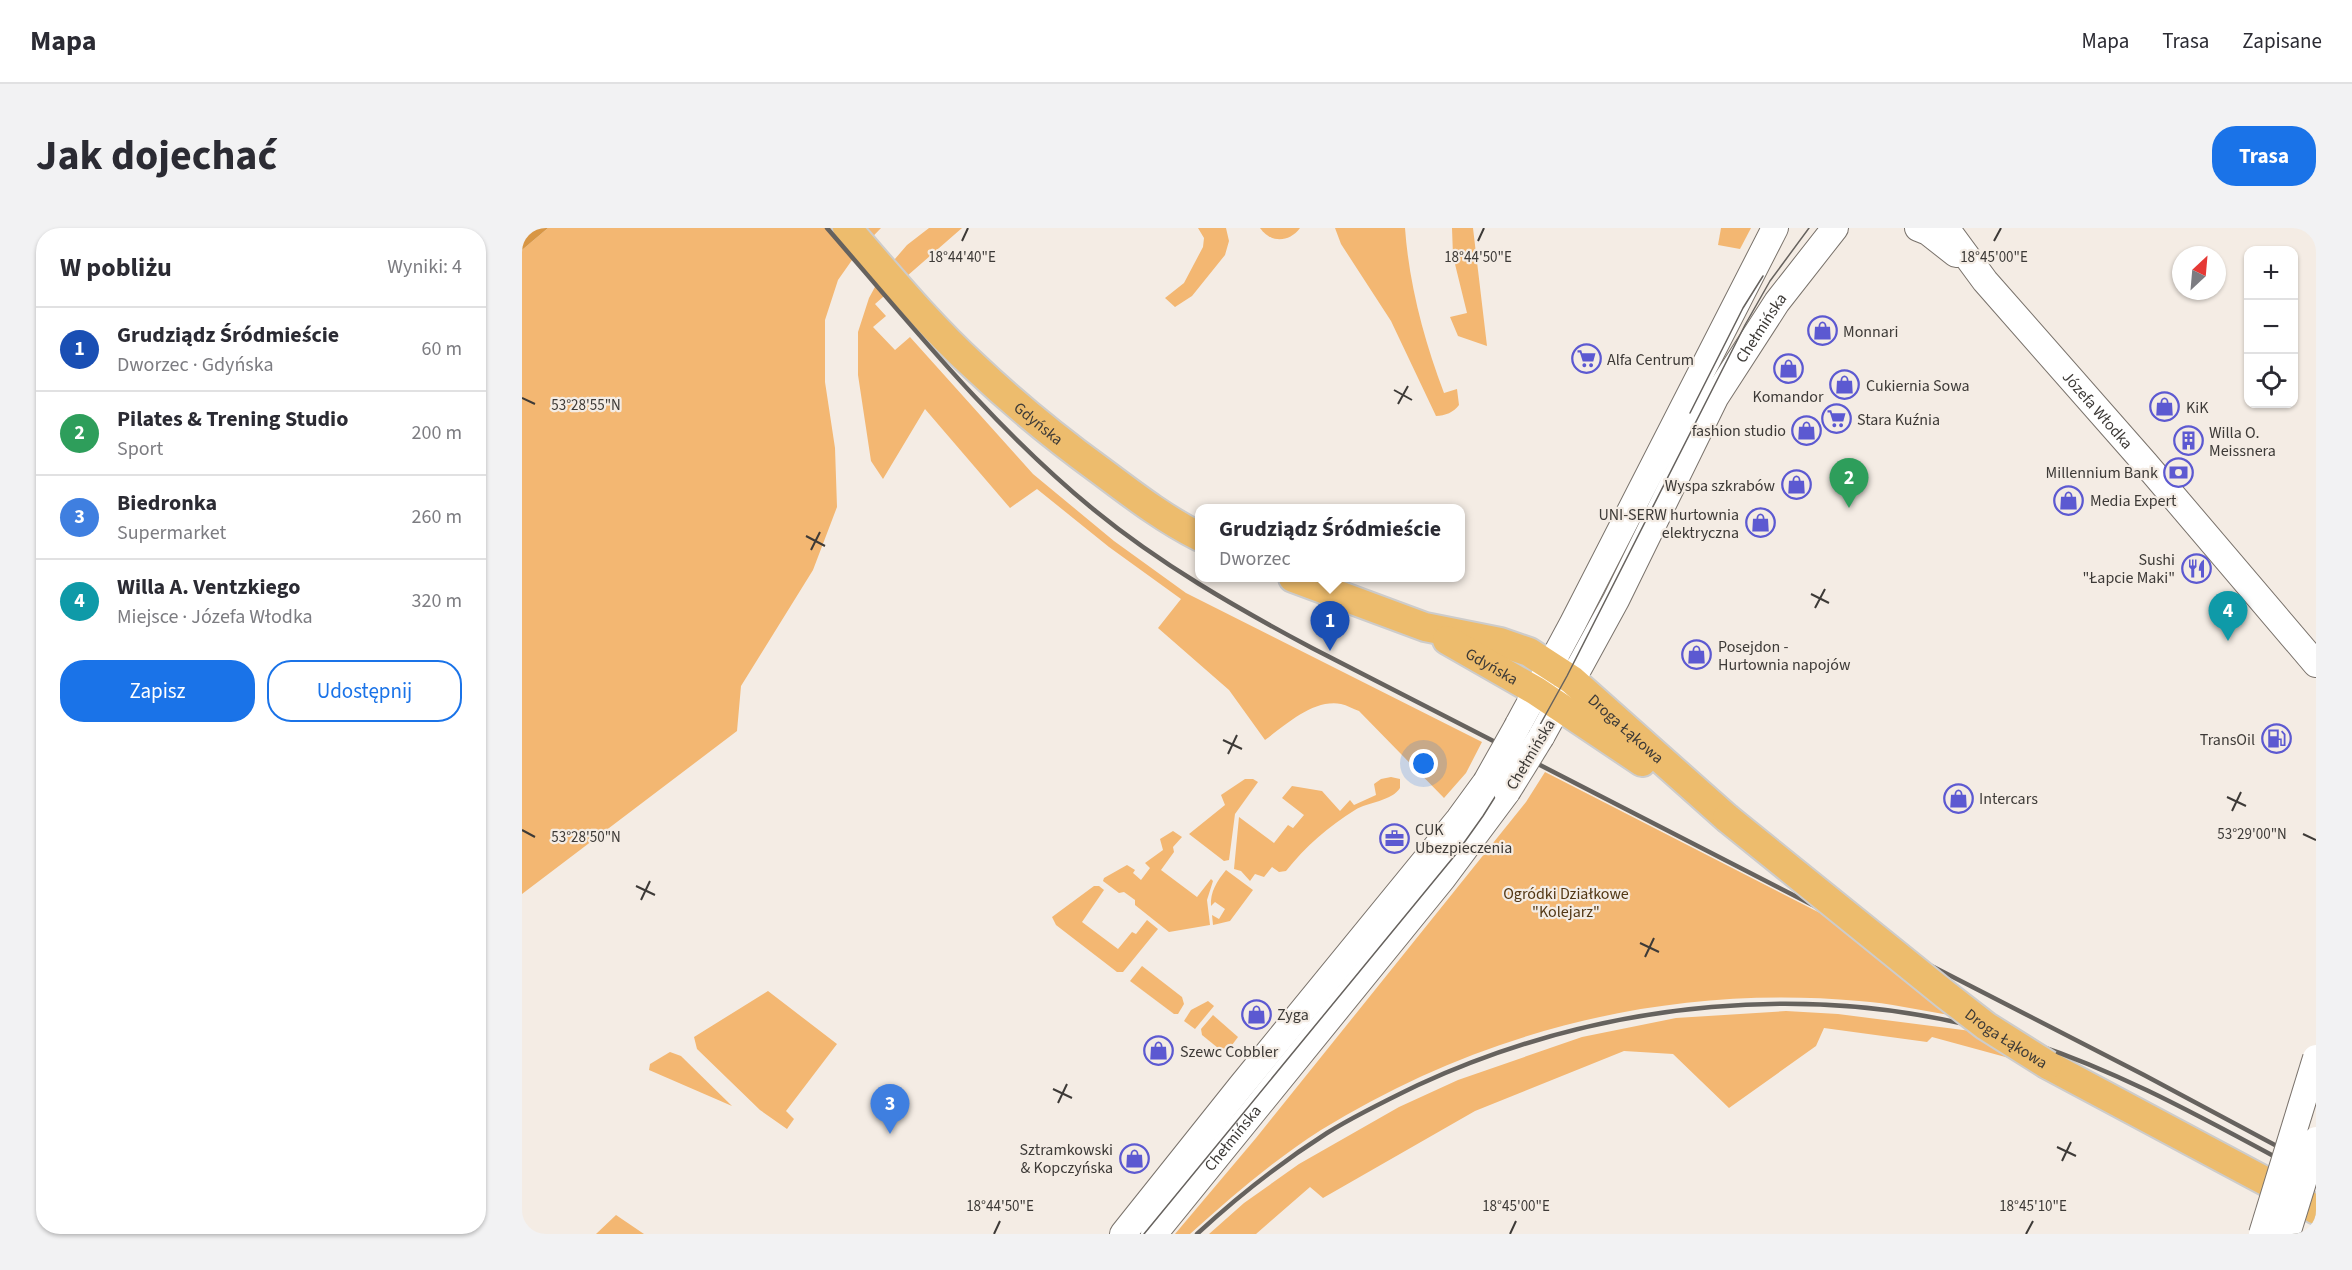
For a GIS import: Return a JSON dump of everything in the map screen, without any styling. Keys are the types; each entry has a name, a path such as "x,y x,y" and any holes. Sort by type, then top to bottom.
{"main road":[{"name":"Gdyńska","path":"847,228 974,366 1031,417 1134,497 1176,525 1195,534"},
{"name":"Chełmińska","path":"1561,672 1573,623 1775,228"},
{"name":"Chełmińska","path":"1154,1234 1476,837 1518,725 1547,698 1561,672 1616,600 1715,398 1777,302 1835,228"},
{"name":"Józefa Włodka","path":"1918,228 1945,244 1985,281"},
{"name":"Józefa Włodka","path":"1946,228 1985,281 2316,664"},
{"name":"Józefa Włodka","path":"2211,540 2316,638"},
{"name":"Gdyńska","path":"1304,582 1425,627 1500,642 1529,652 1561,672"},
{"name":"Chełmińska","path":"1500,642 1541,644 1552,639 1573,623"},
{"name":"Gdyńska","path":"1425,627 1547,698"},
{"name":"Droga Łąkowa","path":"1561,672 1727,818 1986,1026 2048,1065 2280,1188 2316,1210"},
{"name":"Chełmińska","path":"1123,1234 1459,819 1496,787 1541,737 1547,698"},
{"name":"Droga Łąkowa","path":"1547,698 1727,818"},
{"path":"2262,1234 2316,1058"},
{"path":"2287,1234 2316,1140"}],"green space":[{"path":"548,228 881,228 857,253 838,280 825,320 825,382 835,448 837,507 813,570 741,686 737,731 522,894 522,250"},
{"path":"929,228 962,228 875,304 886,316 873,327 895,350 910,337 1033,474 1114,541 1186,593 1482,742 1466,773 1444,798 1359,711 1346,705 1331,703 1310,709 1265,740 1229,690 1158,628 1181,599 1109,547 1037,489 1010,508 925,409 883,479 871,461 858,375 858,332 869,298 882,274 907,245"},
{"path":"1198,228 1226,228 1229,241 1225,255 1192,296 1175,307 1165,298 1184,283 1203,247 1204,238"},
{"path":"1260,228 1300,228 1285,239 1274,239"},
{"path":"1335,228 1405,228 1418,312 1430,353 1444,393 1457,389 1459,405 1452,412 1436,416 1391,321 1341,244"},
{"path":"1452,228 1473,228 1487,346 1458,336 1450,317 1467,313 1453,256"},
{"path":"1721,228 1751,228 1740,249 1718,245"},
{"name":"Ogródki Działkowe \"Kolejarz\"","path":"1545,772 1820,913 1949,1015 1870,1002 1788,998 1718,1000 1648,1008 1580,1022 1512,1041 1447,1065 1383,1095 1321,1130 1270,1166 1190,1234 1175,1234 1256,1138 1526,802"},
{"path":"1391,777 1400,779 1400,788 1396,792 1386,799 1360,807 1336,823 1309,845 1286,871 1279,872 1272,867 1264,877 1255,874 1250,881 1241,871 1234,869 1239,817 1274,843 1288,825 1293,828 1304,815 1282,798 1292,786 1322,791 1340,811 1350,800 1354,805 1376,795 1374,784 1381,779"},
{"path":"1245,779 1258,782 1235,814 1229,860 1224,861 1189,834 1225,805 1221,795"},
{"path":"1173,831 1182,837 1173,847 1174,852 1161,870 1197,897 1211,879 1213,881 1207,900 1210,925 1169,932 1135,905 1135,900 1124,892 1119,893 1103,881 1104,878 1127,865 1135,870 1133,873 1141,880 1150,868 1145,863 1163,850 1160,839"},
{"path":"1226,870 1253,890 1230,921 1213,925 1212,915 1219,919 1225,909 1215,902 1211,906 1211,901 1215,887"},
{"path":"1094,886 1099,886 1104,890 1082,922 1118,949 1132,932 1136,934 1147,920 1158,929 1123,972 1117,972 1056,925 1052,917"},
{"path":"1142,966 1182,997 1184,1004 1178,1014 1174,1014 1130,981"},
{"path":"768,991 837,1044 786,1111 794,1119 787,1129 760,1110 697,1049 694,1037"},
{"path":"1208,1001 1214,1006 1195,1029 1184,1021 1191,1010"},
{"path":"1786,1011 1838,1014 1971,1031 2009,1058 1932,1037 1927,1042 1824,1028 1816,1046 1729,1108 1673,1054 1624,1051 1475,1111 1323,1198 1310,1187 1256,1234 1209,1234 1244,1203 1299,1164 1399,1107 1458,1080 1582,1037 1676,1018"},
{"path":"1213,1015 1238,1037 1229,1049 1218,1048 1202,1035 1201,1029"},
{"path":"670,1052 681,1056 732,1106 649,1070 650,1064"},
{"path":"616,1215 644,1234 596,1234"}],"shaded area":[{"path":"522,228 548,228 522,250"}],"tram line":[{"path":"1144,1234 1456,854 1483,816 1536,732 1567,676 1745,325 1770,281 1809,228"},
{"path":"1690,413 1743,308 1763,276"}],"railway":[{"path":"827,228 954,374 1021,444 1118,529 1195,581"},
{"path":"1196,582 1312,648 2144,1075 2316,1167"},
{"path":"1197,1234 1292,1156 1349,1120 1418,1085 1489,1056 1561,1033 1636,1017 1711,1007 1787,1004 1863,1008 1939,1019 2013,1037 2053,1050 2130,1082 2205,1119 2316,1179"}],"place":[{"name":"Monnari","path":"1822,331"},
{"name":"Alfa Centrum","path":"1586,359"},
{"name":"Komandor","path":"1788,368"},
{"name":"Cukiernia Sowa","path":"1845,385"},
{"name":"KiK","path":"2165,407"},
{"name":"Stara Kuźnia","path":"1836,419"},
{"name":"fashion studio","path":"1807,430"},
{"name":"Willa O. Meissnera","path":"2188,441"},
{"name":"Millennium Bank","path":"2179,472"},
{"name":"Wyspa szkrabów","path":"1796,485"},
{"name":"Media Expert","path":"2069,500"},
{"name":"Pilates & Trening Studio","path":"1849,508"},
{"name":"UNI-SERW hurtownia elektryczna","path":"1760,523"},
{"name":"Sushi \"Łapcie Maki\"","path":"2196,568"},
{"name":"Willa A. Ventzkiego","path":"2228,641"},
{"name":"Grudziądz Śródmieście","path":"1330,651"},
{"name":"Posejdon - Hurtownia napojów","path":"1697,655"},
{"name":"TransOil","path":"2276,739"},
{"name":"Intercars","path":"1958,798"},
{"name":"CUK Ubezpieczenia","path":"1394,838"},
{"name":"Zyga","path":"1256,1014"},
{"name":"Szewc Cobbler","path":"1159,1051"},
{"name":"Biedronka","path":"890,1134"},
{"name":"Sztramkowski & Kopczyńska","path":"1134,1158"}]}
